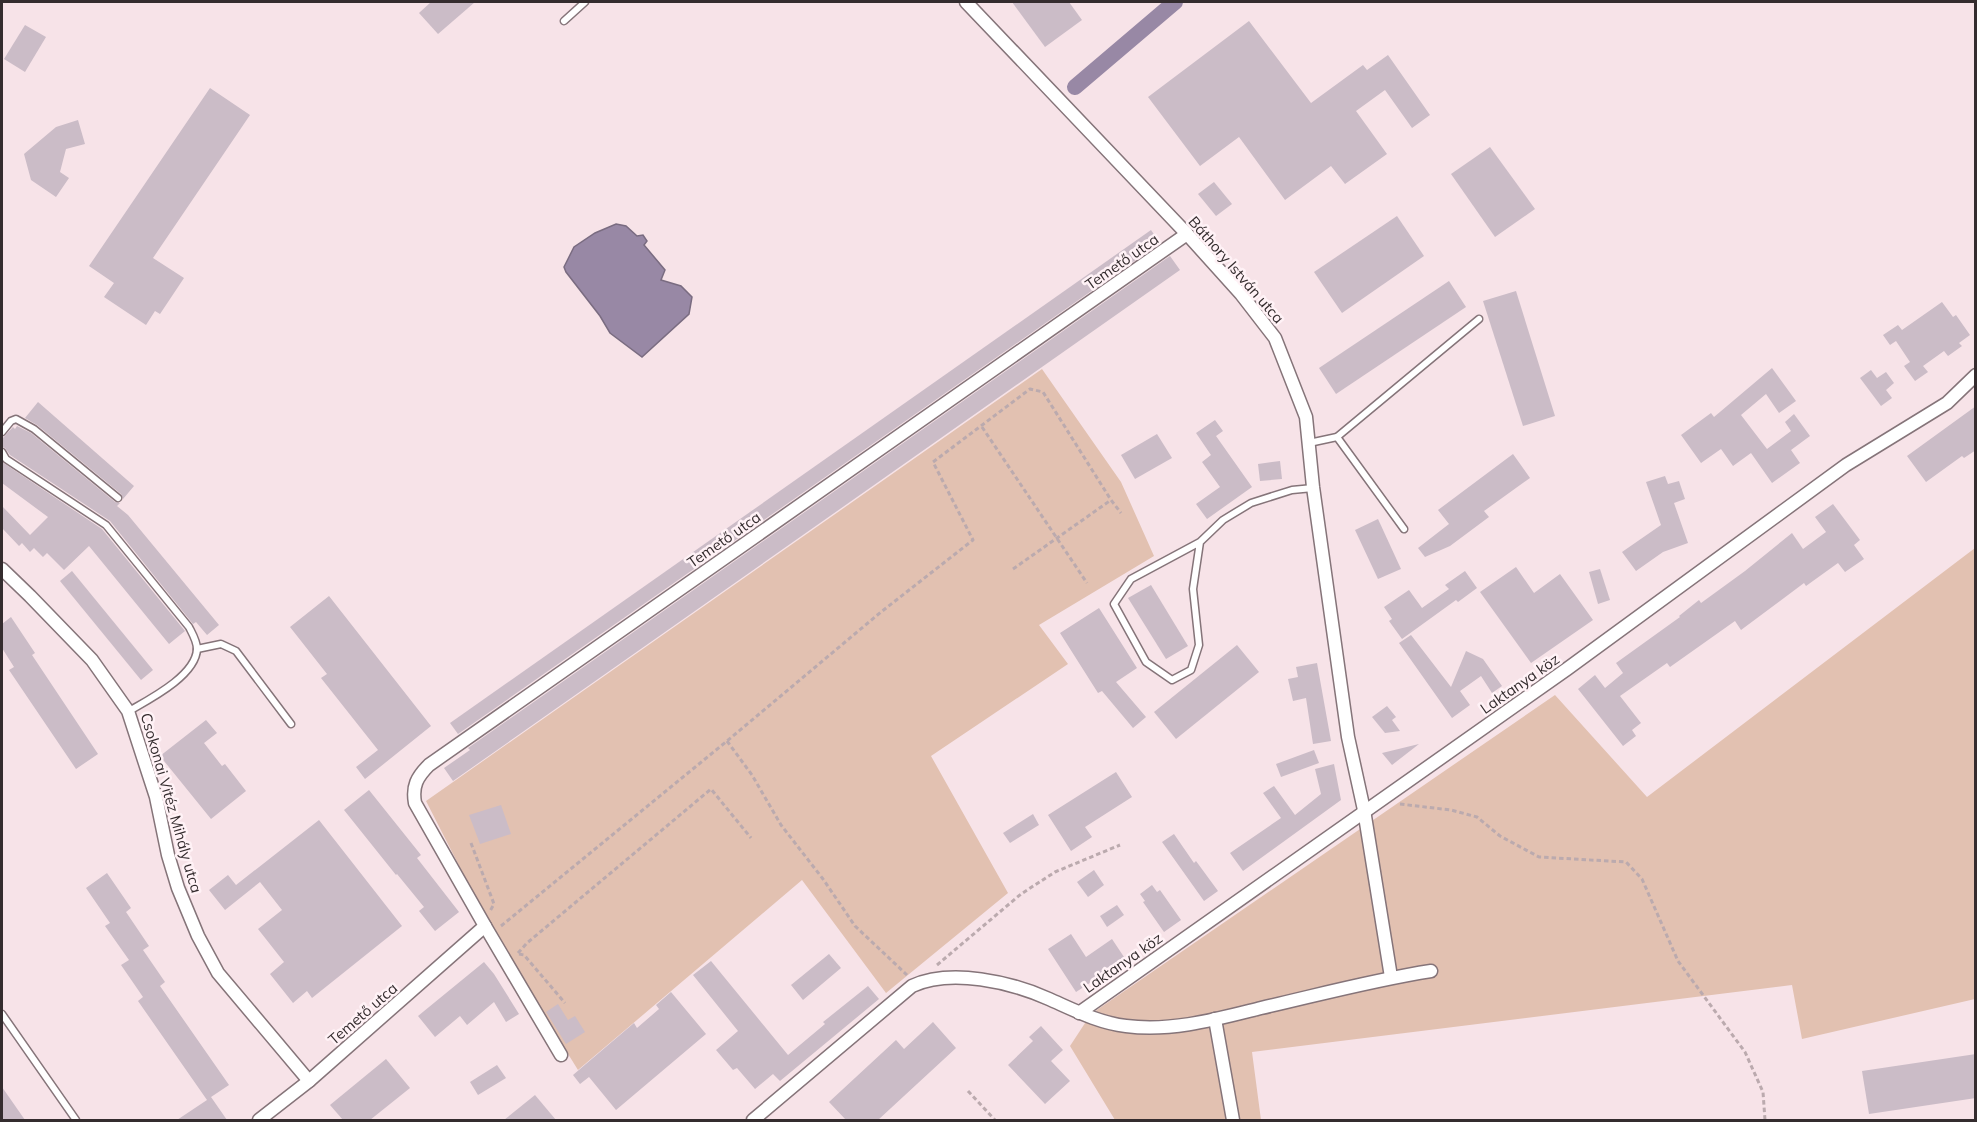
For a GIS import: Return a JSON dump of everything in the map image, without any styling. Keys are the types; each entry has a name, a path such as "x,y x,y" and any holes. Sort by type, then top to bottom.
{"street":[{"name":"Báthory István utca","path":"966,2 1187,234 1275,338 1306,417 1313,488 1348,737 1364,810 1391,977"},
{"name":"Temető utca","path":"561,1054 489,924 415,803 413,793 417,780 429,765 1187,234"},
{"name":"Laktanya köz","path":"1078,1013 1567,669 1846,465 1947,403 1976,375"},
{"name":"Csokonai Vitéz Mihály utca","path":"4,574 30,596 92,660 128,711 156,797 168,855 178,888 198,936 218,973 309,1081"},
{"name":"Temető utca","path":"259,1120 309,1081 489,924"},
{"name":"Laktanya köz","path":"753,1120 912,986 926,980 954,978 983,980 1026,990 1078,1013 1125,1026 1160,1028 1215,1019 1391,977 1431,971"},
{"path":"1215,1019 1233,1120"}],"lane":[{"path":"564,21 585,2"},
{"path":"1309,443 1337,437 1479,319"},
{"path":"2,432 3,428 16,419 34,429 118,498"},
{"path":"1337,437 1404,529"},
{"path":"2,452 6,459 106,525 189,627 197,649 191,664 163,692 128,711"},
{"path":"1200,542 1193,589 1199,645 1191,670 1172,680 1146,662 1114,604 1131,579 1200,542 1223,520 1251,503 1292,490 1313,488"},
{"path":"197,649 221,644 236,651 291,724"},
{"path":"2,1014 76,1120"}],"path":[{"path":"489,924 727,741 881,612 973,540 933,462 1030,389 1043,392 1110,500 1121,513"},
{"path":"982,427 1087,583"},
{"path":"1013,569 1110,500"},
{"path":"727,741 752,775 781,825 823,879 855,926 901,969 911,981 912,986"},
{"path":"518,954 526,943 711,789 751,838"},
{"path":"1378,801 1451,810 1476,818 1500,836 1539,857 1626,862 1642,879 1678,961 1745,1052 1764,1092 1765,1120"},
{"path":"471,843 494,904 489,924"},
{"path":"930,971 1022,894 1056,872 1120,845"},
{"path":"513,952 524,955 565,1003"},
{"path":"968,1091 995,1120"}],"shaded area":[{"path":"616,224 626,226 637,236 643,235 647,241 644,245 665,270 661,280 681,286 692,297 689,314 642,357 610,333 564,267 574,247 595,233"},
{"path":"1042,369 1121,482 1154,556 1039,625 1068,664 931,756 1008,893 886,993 802,880 578,1070 495,936 426,801"},
{"path":"1975,548 1975,999 1802,1039 1792,985 1252,1052 1261,1120 1115,1120 1070,1046 1091,1014 1555,695 1647,797"}],"building":[{"path":"431,2 475,2 438,34 419,13"},
{"path":"1012,2 1069,2 1082,20 1045,47"},
{"path":"1249,21 1311,103 1363,65 1367,70 1388,55 1430,115 1412,128 1385,90 1356,111 1387,154 1345,184 1331,166 1285,200 1239,137 1200,166 1148,97"},
{"path":"25,25 46,37 25,72 4,59"},
{"path":"210,88 250,115 153,258 184,278 160,314 155,311 146,325 104,297 114,283 89,266"},
{"path":"78,120 85,144 66,149 60,172 69,178 56,197 31,180 24,154 56,127"},
{"path":"1490,147 1535,209 1495,237 1451,174"},
{"path":"1214,182 1232,204 1216,216 1198,194"},
{"path":"1397,216 1424,256 1342,313 1314,272"},
{"path":"1151,230 1160,243 458,734 450,723"},
{"path":"1170,256 1180,270 453,781 444,768 470,750 468,748"},
{"path":"1449,281 1466,307 1336,394 1319,368"},
{"path":"1516,291 1555,416 1523,426 1483,301"},
{"path":"1942,302 1953,317 1956,315 1970,335 1959,343 1962,346 1948,356 1944,351 1923,366 1928,372 1915,381 1904,366 1910,362 1896,341 1890,345 1883,335 1898,325 1902,330"},
{"path":"1772,368 1796,401 1779,413 1766,394 1741,415 1767,449 1791,431 1785,422 1794,414 1810,436 1791,450 1800,463 1772,483 1751,453 1733,466 1721,449 1701,463 1681,435 1711,413 1714,417"},
{"path":"1871,370 1877,378 1886,372 1894,383 1886,390 1892,398 1881,406 1860,378"},
{"path":"38,402 134,486 123,499 121,494 37,425 25,418"},
{"path":"1976,406 1976,450 1964,458 1962,456 1926,482 1907,456"},
{"path":"1215,420 1223,431 1216,436 1252,487 1207,519 1196,504 1220,487 1202,462 1211,455 1196,433"},
{"path":"17,426 31,433 115,502 120,503 117,506 128,515 219,625 207,635 196,622 193,624 110,521 10,455 2,447 2,439 13,427 15,429"},
{"path":"1157,434 1172,458 1135,479 1121,455"},
{"path":"1513,454 1530,478 1484,511 1489,517 1450,546 1425,557 1418,548 1449,524 1438,510"},
{"path":"1280,461 1282,479 1260,481 1258,464"},
{"path":"2,462 102,529 185,631 169,644 89,546 64,570 47,553 43,557 34,548 30,552 22,543 19,546 2,528 2,506 30,535 48,517 2,483"},
{"path":"1665,476 1668,484 1679,481 1685,499 1674,503 1688,543 1663,552 1636,571 1622,552 1661,525 1646,482"},
{"path":"1833,504 1860,540 1854,545 1864,559 1845,572 1838,563 1806,586 1804,583 1741,630 1735,621 1670,667 1667,663 1620,696 1641,723 1632,730 1636,736 1623,746 1578,689 1595,675 1605,688 1623,673 1616,663 1680,617 1699,600 1701,603 1745,571 1792,533 1803,549 1826,532 1815,517"},
{"path":"1378,519 1401,569 1378,579 1355,530"},
{"path":"1516,567 1534,593 1560,574 1593,620 1531,663 1480,592"},
{"path":"1600,569 1610,600 1598,604 1589,572"},
{"path":"72,571 153,670 141,680 60,581"},
{"path":"1465,571 1477,588 1458,602 1456,600 1402,639 1389,621 1392,619 1384,607 1409,590 1422,608 1449,589 1445,585"},
{"path":"1151,585 1188,646 1166,659 1128,598"},
{"path":"329,596 431,726 365,779 356,767 378,750 321,678 327,674 290,627"},
{"path":"1099,608 1137,668 1116,682 1146,717 1133,728 1102,691 1098,693 1060,633"},
{"path":"11,617 35,653 32,655 98,754 76,769 9,670 14,667 2,648 2,624"},
{"path":"1411,635 1451,687 1466,651 1483,659 1502,686 1492,693 1481,676 1460,691 1470,705 1452,718 1399,643"},
{"path":"1237,645 1259,672 1176,739 1154,712"},
{"path":"1317,663 1331,741 1313,744 1306,698 1293,701 1288,679 1298,677 1296,667"},
{"path":"1387,706 1396,717 1392,720 1400,731 1385,733 1372,717"},
{"path":"206,720 217,733 204,743 222,766 225,764 246,791 211,819 160,756"},
{"path":"1419,744 1392,765 1382,753"},
{"path":"1314,750 1319,763 1281,777 1276,764"},
{"path":"1334,764 1341,800 1243,871 1230,853 1281,818 1263,793 1274,786 1295,815 1321,794 1315,769"},
{"path":"1116,772 1132,797 1085,827 1092,837 1071,851 1048,815"},
{"path":"369,790 421,855 417,858 459,912 435,931 419,911 424,907 344,810"},
{"path":"501,805 511,834 480,844 469,815"},
{"path":"1033,814 1039,825 1010,843 1003,833"},
{"path":"319,820 402,926 312,998 307,991 293,1003 270,974 284,962 258,929 282,910 260,882 225,910 209,890 228,875 236,885"},
{"path":"1174,834 1194,863 1196,861 1218,891 1204,901 1162,842"},
{"path":"1094,870 1104,885 1088,897 1077,882"},
{"path":"107,873 131,908 126,912 149,946 143,950 165,982 160,986 229,1085 211,1097 227,1120 177,1120 207,1100 138,1001 143,997 121,965 129,960 105,926 110,923 86,888"},
{"path":"1152,885 1157,892 1160,890 1181,920 1164,932 1140,894"},
{"path":"1117,905 1124,915 1107,927 1100,916"},
{"path":"1071,934 1086,957 1112,939 1124,957 1076,992 1048,949"},
{"path":"829,954 841,968 803,1000 791,985"},
{"path":"711,961 788,1055 825,1024 823,1022 868,986 879,999 780,1081 773,1074 755,1089 737,1068 733,1070 716,1050 738,1031 693,975"},
{"path":"484,962 519,1014 506,1022 494,1002 467,1025 460,1016 435,1037 418,1016"},
{"path":"671,992 706,1034 616,1110 589,1077 580,1084 573,1075 634,1023 637,1028 659,1009 656,1005"},
{"path":"558,1004 568,1020 575,1016 585,1032 566,1044 546,1012"},
{"path":"933,1022 956,1048 878,1120 846,1120 829,1102 896,1040 904,1049"},
{"path":"1041,1026 1063,1050 1051,1061 1070,1081 1045,1104 1008,1065 1033,1041 1029,1037"},
{"path":"1976,1054 1976,1098 1869,1114 1862,1071"},
{"path":"386,1059 410,1088 370,1120 343,1120 330,1105"},
{"path":"497,1065 506,1078 478,1095 470,1082"},
{"path":"2,1087 25,1120 2,1120"},
{"path":"535,1095 556,1120 504,1120"}],"waterway":[{"path":"1075,87 1175,2"}]}
